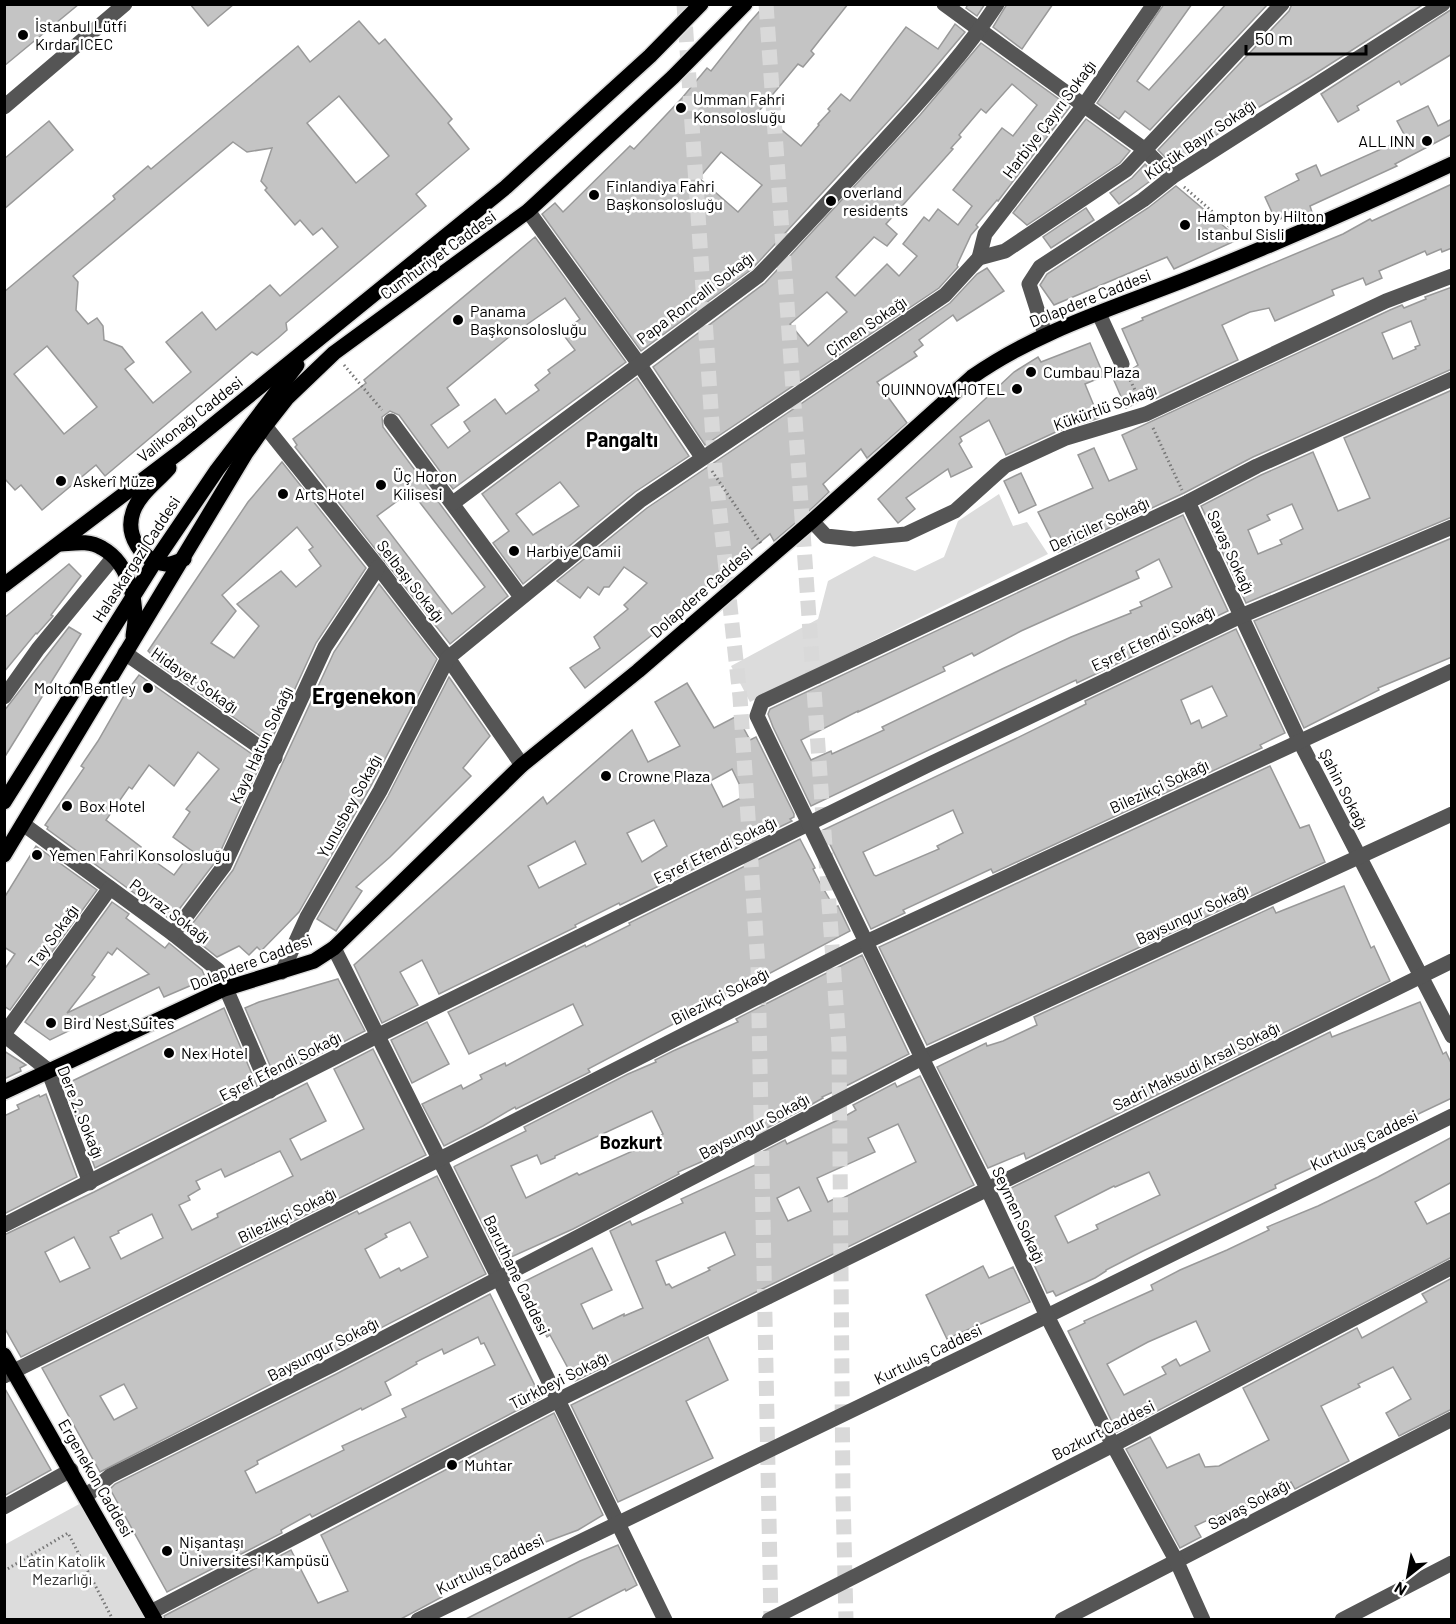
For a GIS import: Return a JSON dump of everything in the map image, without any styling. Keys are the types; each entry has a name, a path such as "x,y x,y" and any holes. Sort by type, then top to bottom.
{"main road":[{"name":"Cumhuriyet Caddesi","path":"312,345 506,187 650,56 700,4"},
{"name":"Cumhuriyet Caddesi","path":"128,647 265,426 305,379 334,353 528,211 673,77 745,4"},
{"name":"Dolapdere Caddesi","path":"4,1092 224,989 314,961 334,948 522,765 638,671 812,521 972,377 1001,357 1045,334 1258,251 1452,164"},
{"name":"Valikonağı Caddesi","path":"4,585 181,451 312,345"},
{"name":"Halaskargazi Caddesi","path":"4,802 156,560 217,470 312,345"},
{"path":"181,451 134,508 130,523 134,540 146,556 166,564 184,559"},
{"path":"4,855 128,647 135,626 133,596 123,570 113,558 103,548 87,542 61,544"},
{"name":"Ergenekon Caddesi","path":"4,1355 9,1373 71,1470 153,1616"}],"street":[{"path":"4,107 125,4"},
{"path":"944,4 1144,149 1173,177"},
{"name":"Papa Roncalli Sokağı","path":"453,503 758,276 919,102 980,30 997,4"},
{"name":"Harbiye Çayırı Sokağı","path":"979,258 985,234 1084,105 1154,4"},
{"path":"979,258 1005,251 1125,170 1282,4"},
{"name":"Küçük Bayır Sokağı","path":"1045,334 1029,284 1040,267 1134,206 1173,177 1443,4"},
{"path":"528,211 639,364 702,457"},
{"name":"Çimen Sokağı","path":"448,658 640,500 945,295 979,258"},
{"name":"Kükürtlü Sokağı","path":"812,521 826,536 854,539 906,534 955,511 1005,466 1066,438 1146,414 1386,301 1452,276"},
{"path":"1099,314 1122,364"},
{"name":"Dericiler Sokağı","path":"809,824 760,709 1188,502 1257,466 1452,380"},
{"path":"391,421 522,597"},
{"name":"Selbaşı Sokağı","path":"265,426 448,658 522,765"},
{"name":"Savaş Sokağı","path":"1188,502 1241,616"},
{"name":"Eşref Efendi Sokağı","path":"4,1225 379,1035 809,824 1241,616 1452,526"},
{"path":"4,697 38,649 113,558"},
{"name":"Kaya Hatun Sokağı","path":"173,934 224,866 326,647 378,567"},
{"name":"Şahin Sokağı","path":"1241,616 1299,740 1421,975"},
{"name":"Hidayet Sokağı","path":"128,647 275,758"},
{"name":"Yunusbey Sokağı","path":"282,972 307,917 380,792 448,658"},
{"name":"Bilezikçi Sokağı","path":"9,1373 440,1159 866,942 1452,671"},
{"name":"Baysungur Sokağı","path":"86,1496 110,1476 499,1279 922,1058 1452,814"},
{"name":"Poyraz Sokağı","path":"23,824 173,934 218,970 224,989 270,1091"},
{"name":"Seymen Sokağı","path":"809,824 1047,1316 1113,1445 1177,1562 1203,1620"},
{"name":"Tay Sokağı","path":"4,1035 110,888"},
{"name":"Baruthane Caddesi","path":"334,948 379,1035 665,1620"},
{"name":"Sadri Maksudi Arsal Sokağı","path":"987,1188 1452,961"},
{"path":"1421,975 1452,1036"},
{"name":"Dere 2. Sokağı","path":"4,1035 48,1070 90,1183"},
{"name":"Kurtuluş Caddesi","path":"418,1620 1047,1316 1452,1116"},
{"name":"Türkbeyi Sokağı","path":"153,1616 558,1400 987,1188"},
{"name":"Bozkurt Caddesi","path":"769,1620 1113,1445 1452,1267"},
{"name":"Savaş Sokağı","path":"1062,1620 1452,1419"},
{"path":"4,1507 71,1470"},
{"path":"1342,1620 1452,1563"}],"path":[{"path":"1173,177 1258,251"},
{"path":"334,353 391,421"},
{"path":"1122,364 1188,502"},
{"path":"702,457 770,556"},
{"path":"4,1570 68,1533 113,1620"}],"green space":[{"path":"999,494 1013,526 1027,522 1048,554 750,702 731,666 818,619 828,581 874,556 915,571 944,557 958,521"},
{"name":"Latin Katolik Mezarlığı","path":"83,1502 146,1619 5,1619 4,1545"}],"building":[{"name":"İstanbul Lütfi Kırdar ICEC","path":"4,4 79,4 4,66"},
{"path":"190,4 234,4 208,26"},
{"path":"766,4 848,4 811,51 814,54 803,67 798,64 759,111 801,146 841,94 850,101 906,27 938,49 955,24 965,32 906,102 752,269 641,351 542,214 555,203 563,212 630,146 634,149 707,68 711,71","holes":["721,152 762,185 738,212 699,178"]},
{"path":"968,4 985,4 977,16 966,8"},
{"path":"1007,4 1053,4 1022,49 993,27"},
{"path":"1164,4 1192,4 1137,81 1149,90 1226,4 1268,4 1150,130 1125,111 1119,119 1097,103"},
{"path":"1292,4 1424,4 1244,116 1173,165 1158,150 1289,11"},
{"path":"1452,9 1452,54 1401,85 1399,81 1357,106 1359,110 1338,122 1321,94"},
{"path":"359,21 379,44 385,39 452,119 448,123 469,149 416,194 426,206 286,323 287,330 278,338 257,355 252,352 105,476 96,465 42,510 21,485 15,490 4,478 4,292 115,199 113,196 148,166 151,169 298,46 310,62","holes":["339,96 389,156 356,183 307,123","233,142 247,152 272,148 261,181 267,188 265,190 295,225 300,220 313,235 322,228 338,247 280,296 270,285 216,330 202,312 166,342 191,372 153,403 125,369 134,362 122,347 104,340 103,326 97,318 88,324 76,310 78,282 73,276","47,346 97,407 64,434 14,374"]},
{"path":"981,43 1070,107 998,201 976,225 978,227 971,235 958,267 939,288 705,445 653,367 765,283 920,115","holes":["1012,84 1037,105 1013,136 1002,128 953,190 972,206 958,225 938,209 929,221 924,217 903,244 917,256 899,276 887,264 855,296 836,277 874,237 887,246 897,234 886,224 953,149 951,148 961,137 959,135 981,109 986,113","827,292 847,312 808,346 790,324"]},
{"path":"1428,106 1438,126 1452,119 1452,134 1395,164 1397,166 1310,206 1312,212 1296,219 1293,213 1276,221 1265,197 1299,180 1296,174 1316,165 1321,176 1406,138 1397,121"},
{"path":"1086,119 1130,151 1120,163 1027,225 1013,213"},
{"path":"49,121 73,150 4,209 4,159"},
{"path":"1145,164 1157,176 1119,204 1110,193 1132,178"},
{"path":"1452,184 1452,248 1442,252 1441,249 1427,255 1425,251 1379,271 1382,278 1366,285 1363,278 1332,290 1334,295 1275,321 1269,308 1250,312 1222,325 1238,360 1153,400 1152,396 1126,408 1112,376 1126,373 1138,365 1122,329 1143,320 1142,318 1343,234 1370,219 1372,221"},
{"path":"1176,186 1239,239 1174,269 1167,257 1054,305 1040,285 1047,274 1148,208"},
{"path":"1086,208 1094,220 1051,248 1043,237"},
{"path":"535,237 626,362 453,489 399,415 390,411 382,417 383,427 508,596 450,644 295,447 297,445 293,439 366,383 364,380","holes":["565,298 580,319 562,333 575,350 548,370 550,373 535,385 539,390 506,414 495,399 464,422 470,431 448,448 431,425 459,405 447,388 509,337","411,491 485,587 452,614 377,516"]},
{"path":"987,268 1004,291 957,321 953,315 919,340 923,345 914,352 917,356 877,382 907,423 867,458 861,449 823,484 829,492 806,514 774,541 770,534 668,618 670,620 653,636 585,688 570,668 600,648 594,637 628,609 624,605 647,583 624,567 609,587 604,587 599,595 588,587 580,598 557,581 647,508 950,303 977,274"},
{"path":"1452,287 1452,369 1253,457 1184,493 1058,552 1038,512 1093,488 1078,455 1094,448 1109,481 1137,469 1122,435 1390,310 1402,305 1404,308 1426,299 1425,297","holes":["1411,321 1420,345 1393,359 1382,333"]},
{"path":"1090,343 1104,376 1085,384 1099,418 1058,431 1006,455 989,420 960,437 962,441 959,444 972,467 951,477 948,469 906,498 915,509 898,523 878,499 1014,372 1038,357 1041,362"},
{"path":"637,378 689,456 635,492 523,584 493,543 509,531 482,494","holes":["560,482 579,506 533,535 516,514"]},
{"path":"1452,390 1452,517 1246,603 1201,506 1261,475 1313,452 1338,511 1370,498 1344,438","holes":["1292,504 1303,529 1280,540 1282,544 1258,554 1248,530 1270,520 1267,515"]},
{"path":"282,462 366,568 316,643 270,743 151,659 153,656 148,651 248,502","holes":["297,527 313,547 309,550 321,566 296,587 281,571 237,604 259,626 234,658 211,643 236,611 222,595"]},
{"path":"1021,473 1036,505 1019,513 1004,481"},
{"path":"1183,515 1228,611 1077,683 1076,680 811,806 773,727 768,714 770,709","holes":["1159,559 1172,587 1140,602 1142,606 1130,611 1131,613 1071,637 1002,669 832,754 831,751 811,760 801,740 945,671 943,667 972,653 974,656 1021,631 1139,578 1136,571"]},
{"path":"1452,538 1452,657 1378,688 1379,690 1304,728 1254,621"},
{"path":"69,564 81,576 51,615 53,616 4,672 4,618"},
{"path":"379,584 437,659 371,786 299,912 261,951 257,947 249,955 239,946 217,957 186,932 233,870 334,652"},
{"path":"69,627 81,634 4,758 4,711"},
{"path":"1236,629 1285,733 1260,745 1262,748 993,873 991,869 903,910 905,913 871,929 823,830 1015,739 1086,704 1085,701","holes":["1212,686 1227,716 1202,728 1199,720 1191,724 1181,700","953,810 963,833 937,846 939,849 874,875 863,852"]},
{"path":"139,675 262,761 216,861 171,920 47,829 45,825 84,768 81,766","holes":["198,752 219,769 186,809 190,812 173,837 192,851 174,875 139,850 141,847 106,820 129,787 132,789 149,765 174,786"]},
{"path":"449,677 490,736 463,768 471,776 390,857 356,887 362,891 336,931 317,919 388,796"},
{"path":"687,683 714,728 737,716 750,740 756,737 794,814 794,817 790,819 792,821 620,905 619,903 575,925 576,927 439,994 422,960 400,972 418,1005 382,1023 354,965 543,797 547,804 632,730 648,762 680,746 655,702","holes":["732,769 745,796 723,807 710,781","654,820 667,846 642,862 627,833","575,841 586,864 539,888 528,866"]},
{"path":"1270,766 1300,828 1309,825 1325,862 927,1045 879,947"},
{"path":"800,839 819,881 834,907 838,906 850,931 588,1069 590,1072 516,1109 515,1107 444,1146 422,1104 461,1085 463,1089 482,1079 480,1075 505,1063 506,1066 583,1025 573,1004 469,1054 448,1012 585,945 586,947 630,925 629,923"},
{"path":"36,846 97,890 10,1010 4,1006 4,970 15,954 4,947 4,898"},
{"path":"1344,886 1371,948 1374,946 1390,981 1026,1159 1024,1153 988,1168 937,1067 986,1043 987,1046 1003,1041 1037,1025 1034,1017 1273,907 1276,913"},
{"path":"112,902 129,914 126,918 165,948 169,943 202,970 206,979 164,997 159,987 50,1040 25,1022","holes":["117,948 149,974 67,1013 95,977 92,975 108,952 112,955"]},
{"path":"862,955 909,1054 822,1097 710,1158 678,1172 679,1174 573,1229 511,1257 513,1260 503,1265 454,1167 526,1131 524,1127 656,1062 655,1060 738,1022 736,1019","holes":["652,1111 663,1134 634,1148 635,1150 579,1175 577,1173 526,1198 511,1166 537,1155 541,1164"]},
{"path":"338,979 365,1031 275,1077 245,1008"},
{"path":"1420,1002 1443,1054 1446,1052 1452,1065 1452,1098 1353,1145 1354,1148 1143,1251 1095,1278 1056,1296 1053,1291 1047,1293 1031,1258 1035,1256 1003,1192 1330,1032 1332,1037","holes":["1149,1172 1160,1195 1096,1225 1098,1229 1068,1243 1055,1216 1114,1186"]},
{"path":"224,1008 257,1086 95,1168 64,1085"},
{"path":"427,1022 449,1064 412,1083 391,1040"},
{"path":"373,1049 426,1155 21,1357 4,1327 4,1235 94,1192 307,1083 326,1121 290,1139 301,1160 364,1129 334,1069","holes":["280,1151 293,1176 217,1214 218,1217 192,1230 179,1205 190,1200 188,1196 200,1189 196,1181 221,1169 225,1177","152,1214 163,1238 121,1259 110,1237 119,1233 118,1231","74,1237 90,1268 60,1282 45,1252"]},
{"path":"4,1051 26,1065 20,1068 21,1071 4,1079"},
{"path":"920,1076 974,1185 575,1381 550,1335 547,1337 519,1284 592,1248 612,1290 581,1304 593,1329 624,1314 624,1316 643,1308 610,1231 630,1221 632,1225 683,1203 681,1199 762,1162 758,1154 785,1140 787,1144 840,1119 856,1110 853,1105 895,1083 897,1087","holes":["898,1124 916,1162 835,1202 834,1199 828,1202 817,1178 875,1152 868,1138","799,1187 811,1211 788,1221 777,1198","725,1232 735,1255 672,1288 669,1284 666,1285 656,1261"]},
{"path":"46,1094 77,1177 4,1214 4,1116 19,1109 17,1105"},
{"path":"1452,1137 1452,1182 1415,1202 1427,1224 1452,1212 1452,1257 1117,1432 1068,1331 1085,1323 1084,1321 1153,1290 1151,1285 1180,1270 1269,1230 1267,1227 1378,1177","holes":["1196,1321 1210,1351 1180,1366 1176,1359 1162,1367 1166,1374 1124,1395 1107,1364 1148,1342"]},
{"path":"437,1176 486,1274 100,1472 42,1368 357,1211 359,1214","holes":["410,1222 428,1257 401,1271 399,1268 380,1278 365,1249 387,1237 385,1234","124,1384 137,1408 114,1420 100,1396"]},
{"path":"983,1266 989,1278 1013,1267 1030,1302 947,1339 926,1295"},
{"path":"1452,1278 1452,1409 1399,1436 1386,1413 1411,1399 1393,1367 1358,1384 1360,1387 1321,1406 1349,1461 1295,1489 1291,1482 1242,1509 1240,1505 1195,1526 1201,1537 1180,1548 1126,1449 1150,1437 1167,1468 1199,1454 1205,1467 1219,1466 1269,1440 1243,1388 1357,1328 1362,1338 1427,1302 1422,1294"},
{"path":"490,1294 541,1398 312,1517 310,1514 281,1530 282,1533 167,1592 110,1489 115,1484","holes":["478,1337 481,1344 484,1343 495,1365 402,1409 406,1417 342,1446 344,1450 256,1493 245,1471 258,1464 257,1461 391,1395 385,1382 417,1364 416,1362 442,1349 444,1354"]},
{"path":"708,1337 728,1380 686,1401 713,1458 618,1502 571,1405"},
{"path":"4,1387 51,1470 4,1496"},
{"path":"554,1413 603,1515 578,1530 543,1543 485,1575 483,1570 439,1592 442,1597 399,1620 165,1620 164,1616 291,1550 318,1603 348,1591 321,1535"},
{"path":"618,1545 637,1585 626,1591 625,1589 565,1620 464,1620 580,1561"}],"tunnel":[{"path":"684,4 715,469 740,697 758,967 771,1620"},
{"path":"766,4 839,1046 846,1620"}],"place":[{"name":"İstanbul Lütfi Kırdar ICEC","path":"23,35"},
{"name":"Umman Fahri Konsolosluğu","path":"681,108"},
{"name":"ALL INN","path":"1427,141"},
{"name":"Finlandiya Fahri Başkonsolosluğu","path":"594,195"},
{"name":"overland residents","path":"831,201"},
{"name":"Hampton by Hilton Istanbul Sisli","path":"1185,225"},
{"name":"Panama Başkonsolosluğu","path":"458,320"},
{"name":"Cumbau Plaza","path":"1031,372"},
{"name":"QUINNOVA HOTEL","path":"1017,389"},
{"name":"Askerî Müze","path":"61,481"},
{"name":"Üç Horon Kilisesi","path":"381,485"},
{"name":"Arts Hotel","path":"283,494"},
{"name":"Harbiye Camii","path":"514,551"},
{"name":"Molton Bentley","path":"148,688"},
{"name":"Crowne Plaza","path":"606,776"},
{"name":"Box Hotel","path":"67,806"},
{"name":"Yemen Fahri Konsolosluğu","path":"37,855"},
{"name":"Bird Nest Suites","path":"51,1023"},
{"name":"Nex Hotel","path":"169,1053"},
{"name":"Muhtar","path":"452,1465"},
{"name":"Nişantaşı Üniversitesi Kampüsü","path":"167,1551"}],"district":[{"name":"Pangaltı","path":"622,440"},
{"name":"Ergenekon","path":"364,696"},
{"name":"Bozkurt","path":"631,1143"}]}
